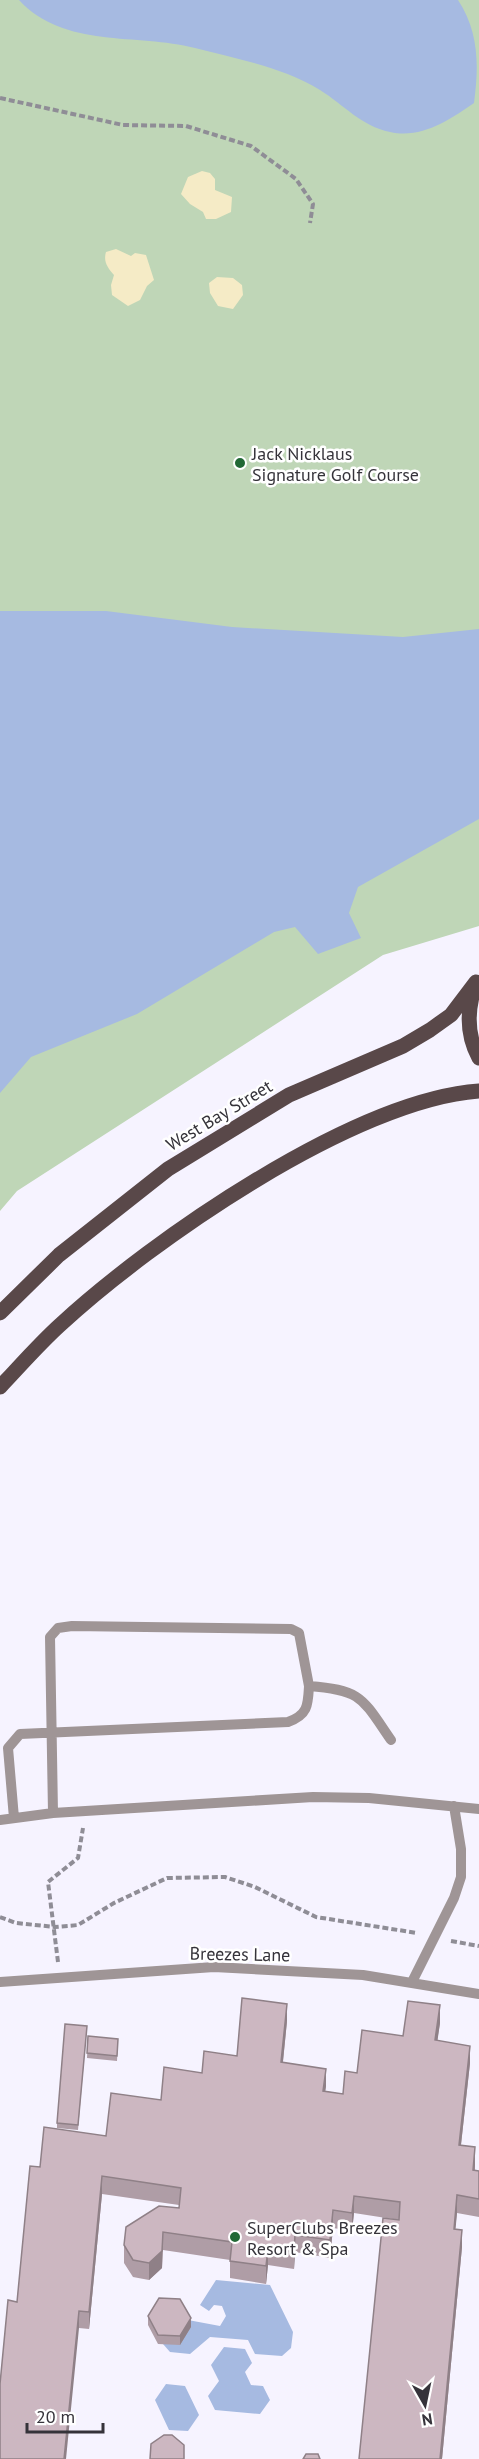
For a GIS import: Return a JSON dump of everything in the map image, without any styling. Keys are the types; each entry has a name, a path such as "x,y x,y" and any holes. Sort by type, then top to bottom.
{"main road":[{"path":"478,979 470,1001 469,1020 473,1043 479,1058"},
{"name":"West Bay Street","path":"0,1313 59,1255 168,1169 289,1095 403,1046 430,1030 451,1015 478,979"},
{"path":"0,1387 60,1325 169,1237 280,1167 386,1114 444,1095 479,1090"}],"lane":[{"path":"14,1818 8,1748 20,1734 52,1732 288,1722 300,1718 308,1708 309,1686 299,1633 291,1629 72,1626 58,1628 50,1637 52,1732 53,1813"},
{"path":"309,1686 336,1688 362,1699 391,1740"},
{"path":"0,1820 53,1813 313,1797 369,1798 479,1809"},
{"path":"412,1982 461,1877 461,1849 454,1806"},
{"name":"Breezes Lane","path":"0,1982 214,1967 363,1975 479,1994"}],"path":[{"path":"0,98 123,125 186,126 251,146 296,179 313,204 310,223"},
{"path":"60,1977 48,1882 78,1858 85,1812"},
{"path":"0,1917 16,1923 55,1927 78,1925 114,1903 166,1878 225,1877 255,1887 316,1917 435,1935 464,1945 479,1946"}],"green space":[{"name":"Jack Nicklaus Signature Golf Course","path":"0,0 479,0 479,926 383,955 17,1191 0,1211"}],"sand":[{"path":"202,171 210,173 215,179 215,190 232,197 231,212 216,219 206,219 203,212 190,204 181,194 188,177"},
{"path":"116,249 131,256 135,253 146,255 154,280 147,286 140,300 128,306 112,295 111,285 114,275 107,265 105,256 106,252"},
{"path":"217,277 233,278 242,285 243,295 233,309 218,306 210,293 209,283"}],"water":[{"path":"19,0 458,0 470,24 476,49 477,75 474,103 435,127 413,133 390,132 361,120 320,90 291,75 259,64 195,48 79,33 37,16"},
{"path":"0,611 106,611 232,627 403,637 479,629 479,819 358,887 349,913 361,938 318,954 295,927 274,932 137,1014 31,1057 0,1093"},
{"path":"216,2280 270,2285 293,2332 291,2348 282,2356 255,2354 248,2340 210,2337 190,2354 170,2352 163,2344 180,2344 188,2320 220,2326 226,2316 222,2306 214,2305 209,2311 200,2305"},
{"path":"224,2347 245,2349 252,2363 245,2372 251,2385 263,2386 270,2400 260,2414 215,2410 208,2396 219,2381 211,2365"},
{"path":"166,2384 185,2386 199,2415 188,2431 169,2430 155,2400"}],"building":[{"name":"SuperClubs Breezes Resort & Spa","path":"242,1998 287,2004 281,2062 326,2069 323,2091 343,2094 345,2071 357,2073 362,2030 403,2036 408,2001 440,2005 435,2040 470,2046 459,2145 475,2147 473,2170 479,2171 479,2199 457,2195 454,2229 462,2230 440,2459 359,2459 383,2218 399,2220 400,2202 354,2196 352,2213 333,2210 330,2240 295,2235 294,2252 268,2248 266,2266 230,2261 232,2242 163,2232 162,2251 149,2263 133,2260 124,2245 126,2227 159,2206 179,2208 181,2188 102,2176 89,2312 79,2311 64,2459 0,2459 0,2384 8,2300 17,2302 30,2166 40,2167 44,2127 106,2136 111,2093 161,2100 164,2067 202,2073 204,2051 237,2056"},
{"path":"65,2024 87,2026 78,2125 57,2123"},
{"path":"88,2036 118,2039 117,2056 87,2053"},
{"path":"159,2298 180,2299 191,2318 180,2336 158,2335 148,2316"},
{"path":"164,2435 172,2435 184,2445 184,2459 150,2459 151,2444"},
{"path":"306,2454 318,2454 320,2459 303,2459"}],"place":[{"name":"Jack Nicklaus Signature Golf Course","path":"240,463"},
{"name":"SuperClubs Breezes Resort & Spa","path":"235,2237"}]}
